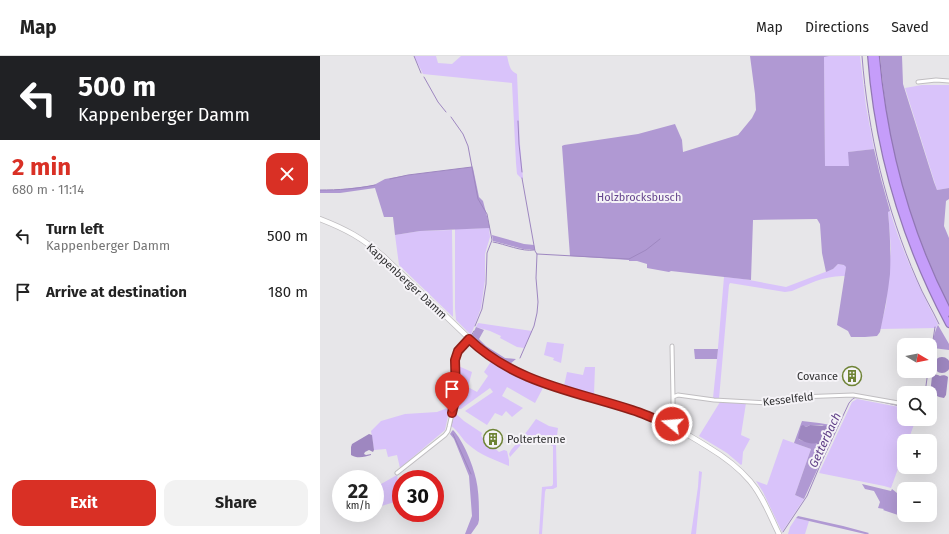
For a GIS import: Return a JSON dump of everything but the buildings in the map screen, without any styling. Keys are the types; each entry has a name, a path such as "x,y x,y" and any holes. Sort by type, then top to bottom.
{"highway":[{"path":"871,56 881,136 891,180 911,242 927,281 949,324"},
{"path":"876,56 883,115 896,178 917,244 949,313"}],"main road":[{"name":"Kappenberger Damm","path":"320,219 349,231 374,248 469,339 492,358 509,368 561,390 651,417 671,426 716,452 731,463 751,482 761,498 779,534"}],"street":[{"path":"918,82 936,80 949,81"},
{"path":"401,470 448,431 456,396 455,360 458,351 469,339"},
{"path":"671,426 673,421 672,346"},
{"name":"Kesselfeld","path":"673,397 678,395 714,400 778,403 790,398 798,397 851,395 897,403"}],"shaded area":[{"path":"414,56 436,56 438,63 452,64 461,56 507,56 512,71 517,74 522,179 517,174 512,83 423,74"},
{"path":"824,56 860,56 866,106 874,149 849,152 849,166 825,166"},
{"path":"922,85 949,85 949,188 937,190 905,88"},
{"path":"890,211 911,269 938,324 936,328 880,329 886,305 891,249 888,212"},
{"path":"489,228 490,237 485,254 485,280 481,308 471,335 456,320 455,229"},
{"path":"452,230 453,317 399,265 395,235 420,231"},
{"path":"838,264 845,265 845,276 824,278 792,291 785,292 730,283 719,399 713,398 724,277 744,279 786,287 833,269"},
{"path":"478,323 532,331 524,348 517,347 500,338 501,336 476,327"},
{"path":"547,342 564,344 561,363 553,360 554,358 544,355"},
{"path":"939,358 945,358 949,362 949,368 945,372 942,373 937,370 937,360"},
{"path":"492,360 499,366 543,388 535,403 507,387 502,396 523,408 512,417 506,411 502,416 495,413 487,425 465,411 493,392 490,388 461,409 455,407 457,394 456,365 472,372 468,387 477,392 488,376 484,372"},
{"path":"585,367 595,367 593,395 564,386 567,372 583,375"},
{"path":"937,375 948,377 946,395 944,398 937,396 937,386 931,386 932,378 937,378"},
{"path":"857,399 897,407 897,426 913,426 911,434 897,434 897,471 891,488 819,473 852,402"},
{"path":"720,402 746,403 741,435 750,439 743,452 741,465 727,453 699,436"},
{"path":"450,407 445,430 400,468 397,455 388,457 386,449 374,450 371,431 381,421 405,414 437,412"},
{"path":"454,412 482,433 481,436 499,452 504,450 507,451 509,466 473,449 451,426"},
{"path":"536,419 549,426 558,428 556,443 557,487 553,489 546,489 545,492 542,534 539,534 542,487 552,486 553,484 553,446 528,437 510,457 509,454"},
{"path":"803,425 806,427 810,425 829,426 823,446 818,446 816,443 807,442 798,438 801,426"},
{"path":"369,434 372,435 374,450 373,452 369,450 364,454 371,455 358,457 351,455 352,444"},
{"path":"783,439 811,449 795,495 804,499 782,532 763,492 756,481 767,485"},
{"path":"699,471 702,472 696,534 691,534 698,487"},
{"path":"392,478 392,503 384,505 384,482"},
{"path":"796,518 809,521 805,534 788,534 790,527"}],"green space":[{"name":"Holzbrocksbusch","path":"750,56 829,56 824,57 825,166 849,166 848,152 874,149 890,211 888,212 890,274 880,332 877,336 851,337 848,331 837,325 846,267 838,264 833,269 826,272 822,253 820,224 817,219 753,220 751,280 669,272 647,268 647,264 637,261 570,256 562,146 638,134 675,124 682,140 683,152 738,135 752,118 756,110"},
{"path":"880,56 902,56 903,84 934,182 937,190 949,188 949,199 946,201 944,226 949,238 949,306 922,244 900,179 887,118"},
{"path":"472,167 479,197 483,201 490,228 420,231 395,235 393,217 384,217 375,188 340,193 320,193 320,190 334,190 374,185 385,179"},
{"path":"492,235 524,244 534,245 535,250 523,249 493,241"},
{"path":"938,325 949,344 949,350 937,348 937,338 934,338"},
{"path":"476,327 484,330 479,339 486,346 505,358 516,359 510,364 492,353 472,336"},
{"path":"694,349 718,349 717,359 695,359"},
{"path":"802,421 837,426 804,499 795,495 811,449 794,443","holes":["822,425 828,428 823,445 817,445 816,443 799,439 804,426"]},
{"path":"453,430 457,434 467,453 475,473 477,484 479,520 471,534 465,534 472,516 469,476 454,439 450,434"},
{"path":"862,484 891,491 892,489 897,493 897,515 878,508 880,502 874,491 865,489"},
{"path":"798,516 869,533 865,534 796,518"}],"waterway":[{"path":"414,56 421,73"},
{"path":"862,56 874,142 880,170 896,226 919,286 939,324"},
{"path":"424,77 438,102 446,112"},
{"path":"451,117 463,134 468,146 478,199 487,214 492,240 487,253 486,284 482,309 475,326"},
{"path":"518,121 522,172"},
{"path":"390,179 408,175 472,167"},
{"path":"520,358 534,326 538,302 536,278 537,254 535,251 522,178"},
{"path":"320,190 348,189 375,185"},
{"path":"537,254 629,259 646,250 660,239"},
{"path":"493,242 519,249 534,250"},
{"name":"Getterbach","path":"933,338 935,327"},
{"path":"471,336 474,331"},
{"path":"458,364 461,351"},
{"path":"456,404 458,393 457,367"},
{"path":"519,369 545,381 574,389"},
{"name":"Getterbach","path":"926,386 927,378"},
{"name":"Getterbach","path":"783,532 807,496 852,399 863,398 897,405"},
{"path":"451,426 454,413"},
{"path":"453,434 471,474"}],"place":[{"name":"Covance","path":"852,376"},
{"name":"Poltertenne","path":"493,439"}],"route":[{"path":"452,413 456,396 455,360 458,351 469,339 492,358 524,376 543,384 630,410 671,426 672,424"}]}
